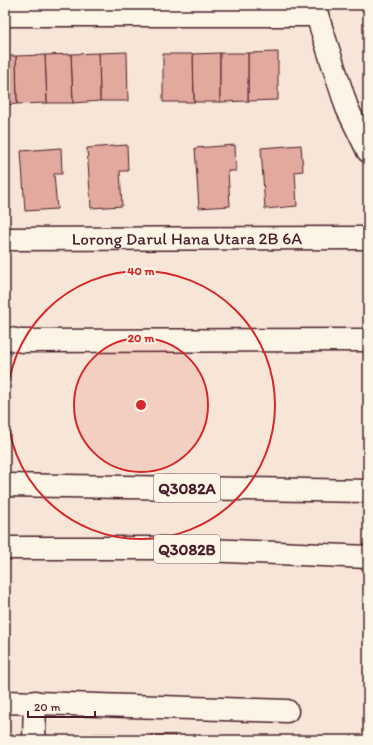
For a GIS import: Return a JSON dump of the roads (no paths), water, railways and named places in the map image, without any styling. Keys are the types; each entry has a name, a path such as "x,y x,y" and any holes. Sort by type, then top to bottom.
{"main road":[{"path":"5,15 316,10 347,108 368,151"},
{"name":"Lorong Darul Hana Utara 2B 6A","path":"5,239 368,238"},
{"path":"5,338 22,341 368,340"},
{"name":"Q3082A","path":"5,485 368,491"},
{"name":"Q3082B","path":"5,548 160,548 368,557"},
{"path":"5,702 287,711"},
{"path":"34,740 35,702"}]}
